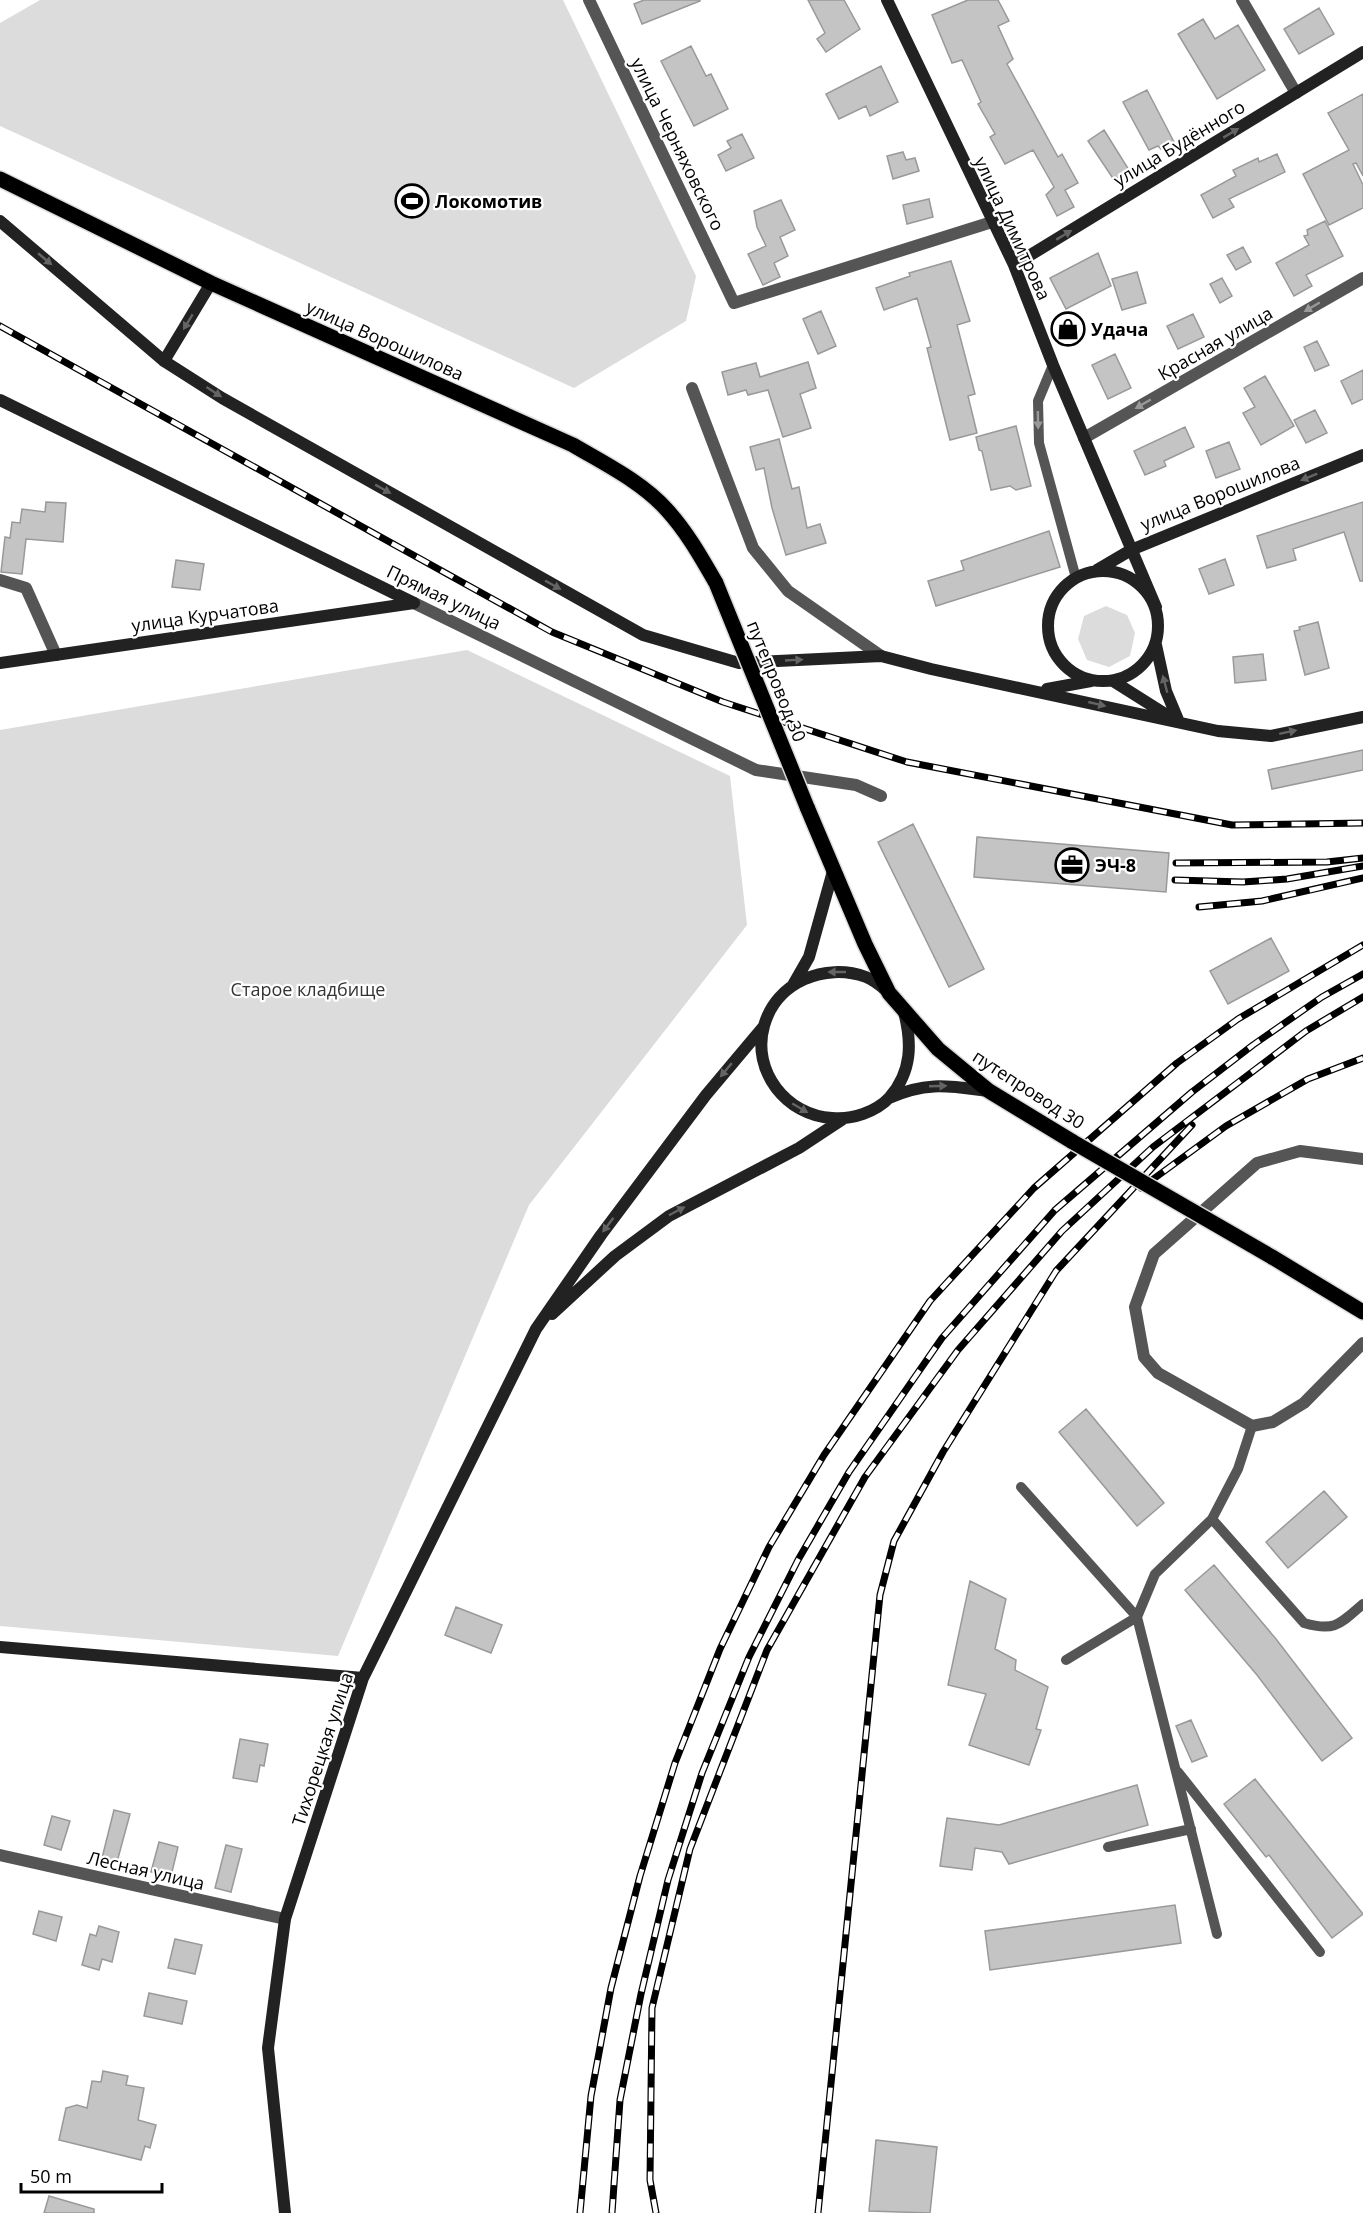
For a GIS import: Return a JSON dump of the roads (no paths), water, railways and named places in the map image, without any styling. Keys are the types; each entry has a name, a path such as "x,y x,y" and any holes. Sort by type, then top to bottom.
{"main road":[{"name":"улица Ворошилова","path":"0,179 211,283 573,445 629,478 666,509 693,543 716,583"},
{"name":"путепровод 30","path":"716,583 833,871 890,993 938,1049 989,1091 1363,1312"}],"street":[{"name":"улица Черняховского","path":"589,0 734,303 992,222"},
{"name":"улица Димитрова","path":"887,0 1014,265 1053,365 1156,607"},
{"path":"1242,0 1296,93"},
{"name":"улица Будённого","path":"1014,265 1363,52"},
{"path":"0,221 165,361 222,398 642,635 739,663 881,656 931,669 1218,731 1271,736 1363,717"},
{"name":"Красная улица","path":"1084,438 1363,278"},
{"path":"165,361 211,283"},
{"path":"692,388 753,548 788,591 881,656"},
{"name":"Прямая улица","path":"0,400 756,770 856,785 881,796"},
{"name":"улица Ворошилова","path":"1094,572 1131,550 1363,455"},
{"path":"1094,681 1076,674 1061,662 1051,645 1048,626 1051,607 1061,590 1076,578 1094,572 1113,572 1131,578 1146,590 1156,607 1159,626 1156,645 1166,691 1179,722"},
{"path":"0,580 26,588 56,655"},
{"name":"улица Курчатова","path":"0,663 414,603"},
{"path":"1040,691 1094,681 1113,681 1131,674 1146,662 1156,645"},
{"path":"1113,681 1179,722"},
{"path":"536,1329 601,1235 699,1104 764,1026 775,1003 792,985 809,957 833,871"},
{"path":"792,985 816,973 843,971 868,978 890,993"},
{"path":"888,1098 902,1080 910,1058 910,1034 904,1010"},
{"path":"764,1026 762,1049 767,1073 779,1093 797,1108 819,1118 843,1119 867,1113 888,1098 913,1088 933,1086 989,1091"},
{"path":"536,1329 615,1256 669,1216 799,1148 843,1119"},
{"path":"1363,1159 1300,1151 1257,1163 1154,1254 1135,1307 1144,1357 1158,1373 1252,1426 1273,1422 1304,1403 1363,1343"},
{"name":"Тихорецкая улица","path":"285,2213 268,2048 285,1919 363,1678 536,1329"},
{"path":"0,1647 363,1678"},
{"name":"Лесная улица","path":"0,1855 285,1919"}],"lane":[{"path":"1053,365 1038,401 1039,442 1076,578"},
{"path":"1066,1660 1137,1617 1155,1574 1212,1519 1238,1469 1252,1426"},
{"path":"1021,1487 1137,1617 1217,1934"},
{"path":"1212,1519 1304,1623 1320,1627 1337,1627 1363,1604"},
{"path":"1176,1770 1320,1952"},
{"path":"1108,1848 1191,1829"}],"railway":[{"path":"0,326 552,632 723,702 907,762 1232,825 1363,823"},
{"path":"1176,863 1327,862 1363,858"},
{"path":"1175,880 1243,882 1287,879 1363,866"},
{"path":"1199,907 1262,901 1363,878"},
{"path":"580,2213 591,2096 611,1988 640,1876 675,1763 720,1649 769,1547 824,1455 930,1301 1034,1188 1177,1063 1238,1019 1363,945"},
{"path":"612,2213 620,2100 641,1994 668,1880 702,1773 749,1657 798,1560 849,1472 942,1338 1055,1210 1192,1092 1253,1045 1322,997 1363,974"},
{"path":"656,2213 650,2180 652,2008 690,1849 767,1650 865,1477 958,1350 1062,1231 1153,1147 1306,1031 1363,997"},
{"path":"1141,1188 1226,1126 1308,1079 1363,1058"},
{"path":"818,2213 880,1595 894,1541 943,1452 1056,1271 1192,1125"}],"place":[{"name":"Локомотив","path":"412,201"},
{"name":"Удача","path":"1068,329"},
{"name":"ЭЧ-8","path":"1072,865"}],"park label":[{"name":"Старое кладбище","path":"308,989"}]}
